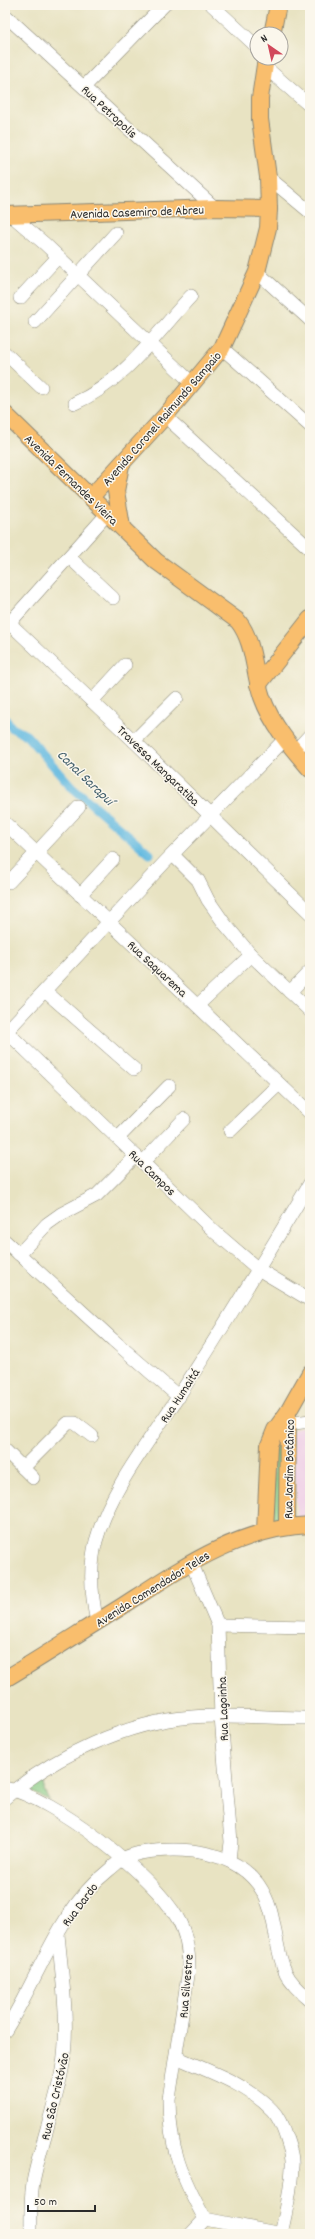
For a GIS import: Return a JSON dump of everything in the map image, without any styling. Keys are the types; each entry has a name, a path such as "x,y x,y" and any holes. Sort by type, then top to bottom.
{"main road":[{"path":"274,26 278,5"},
{"name":"Avenida Coronel Raimundo Sampaio","path":"91,497 165,416 222,348 257,272 268,228 269,209 268,177 260,119 260,98 264,66"},
{"name":"Avenida Casemiro de Abreu","path":"8,215 215,208 269,209"},
{"name":"Avenida Fernandes Vieira","path":"5,414 156,561 238,621 249,640 258,685 267,709 290,745 310,769"},
{"name":"Avenida Fernandes Vieira","path":"121,465 116,491 122,527"},
{"path":"258,685 310,619"},
{"name":"Rua Jardim Botânico","path":"265,1531 267,1456 272,1435 286,1420 310,1373"},
{"name":"Rua Jardim Botânico","path":"286,1420 287,1526"},
{"name":"Avenida Comendador Teles","path":"5,1680 191,1562 225,1545 265,1531 287,1526 310,1525"}],"street":[{"path":"84,87 164,5"},
{"path":"212,5 249,40"},
{"name":"Rua Petropolis","path":"5,15 215,208"},
{"path":"269,66 310,106"},
{"path":"268,177 310,212"},
{"path":"8,215 58,257 193,384"},
{"path":"35,322 116,233"},
{"path":"20,298 58,257"},
{"path":"257,272 310,320"},
{"path":"75,403 102,389 118,377 191,296"},
{"path":"222,348 310,426"},
{"path":"5,353 41,387"},
{"path":"165,416 310,550"},
{"path":"6,624 108,513"},
{"path":"69,557 113,598"},
{"name":"Travessa Mangaratiba","path":"6,624 92,701 310,913"},
{"path":"92,701 125,665"},
{"path":"134,741 177,698"},
{"path":"5,1031 45,991 169,858 211,816 290,745 310,735"},
{"path":"9,882 38,853 79,807"},
{"name":"Rua Saquarema","path":"5,823 310,1113"},
{"path":"169,858 198,880 214,910 251,955 310,1011"},
{"path":"80,895 113,859"},
{"path":"198,1005 251,955"},
{"path":"290,992 310,971"},
{"path":"45,991 134,1069"},
{"name":"Rua Campos","path":"5,1031 216,1233 258,1269 310,1300"},
{"path":"230,1131 279,1084"},
{"path":"118,1138 169,1086"},
{"path":"19,1254 47,1224 61,1214 97,1195 184,1119"},
{"name":"Rua Humaitá","path":"97,1622 92,1600 93,1559 103,1522 128,1473 179,1397 310,1183"},
{"path":"5,1241 113,1340 179,1397"},
{"path":"286,1420 310,1422"},
{"path":"23,1468 68,1423 75,1423 92,1436"},
{"path":"5,1450 33,1478"},
{"name":"Rua Lagoinha","path":"191,1562 218,1625 221,1717 231,1842 229,1860"},
{"path":"218,1625 310,1626"},
{"path":"8,1792 48,1768 114,1734 170,1720 192,1717 310,1718"},
{"name":"Rua Silvestre","path":"8,1792 58,1812 123,1858 166,1902 178,1918 185,1934 189,1949 189,1969 169,2099 172,2141 177,2162 187,2187 212,2220 228,2234"},
{"name":"Rua Dardo","path":"5,2031 58,1934 82,1896 100,1877 123,1858 158,1851 183,1850 213,1854 229,1860 251,1876 258,1884 273,1916 286,1973 293,1984 310,2000"},
{"name":"Rua São Cristóvão","path":"31,2234 31,2204 34,2174 55,2100 66,2042 65,2006 58,1934"},
{"path":"176,2057 222,2077 257,2097 273,2111 284,2129 290,2150 292,2166 288,2201 281,2234 212,2220 191,2234"}],"shaded area":[{"path":"310,1425 310,1520 297,1520 292,1434 293,1430"}],"green space":[{"path":"281,1432 291,1514 273,1526 273,1442"},
{"path":"45,1778 44,1790 49,1800 32,1792 31,1789"}],"waterway":[{"name":"Canal Sarapuí","path":"5,719 12,728 26,735 72,787 150,854"}]}
